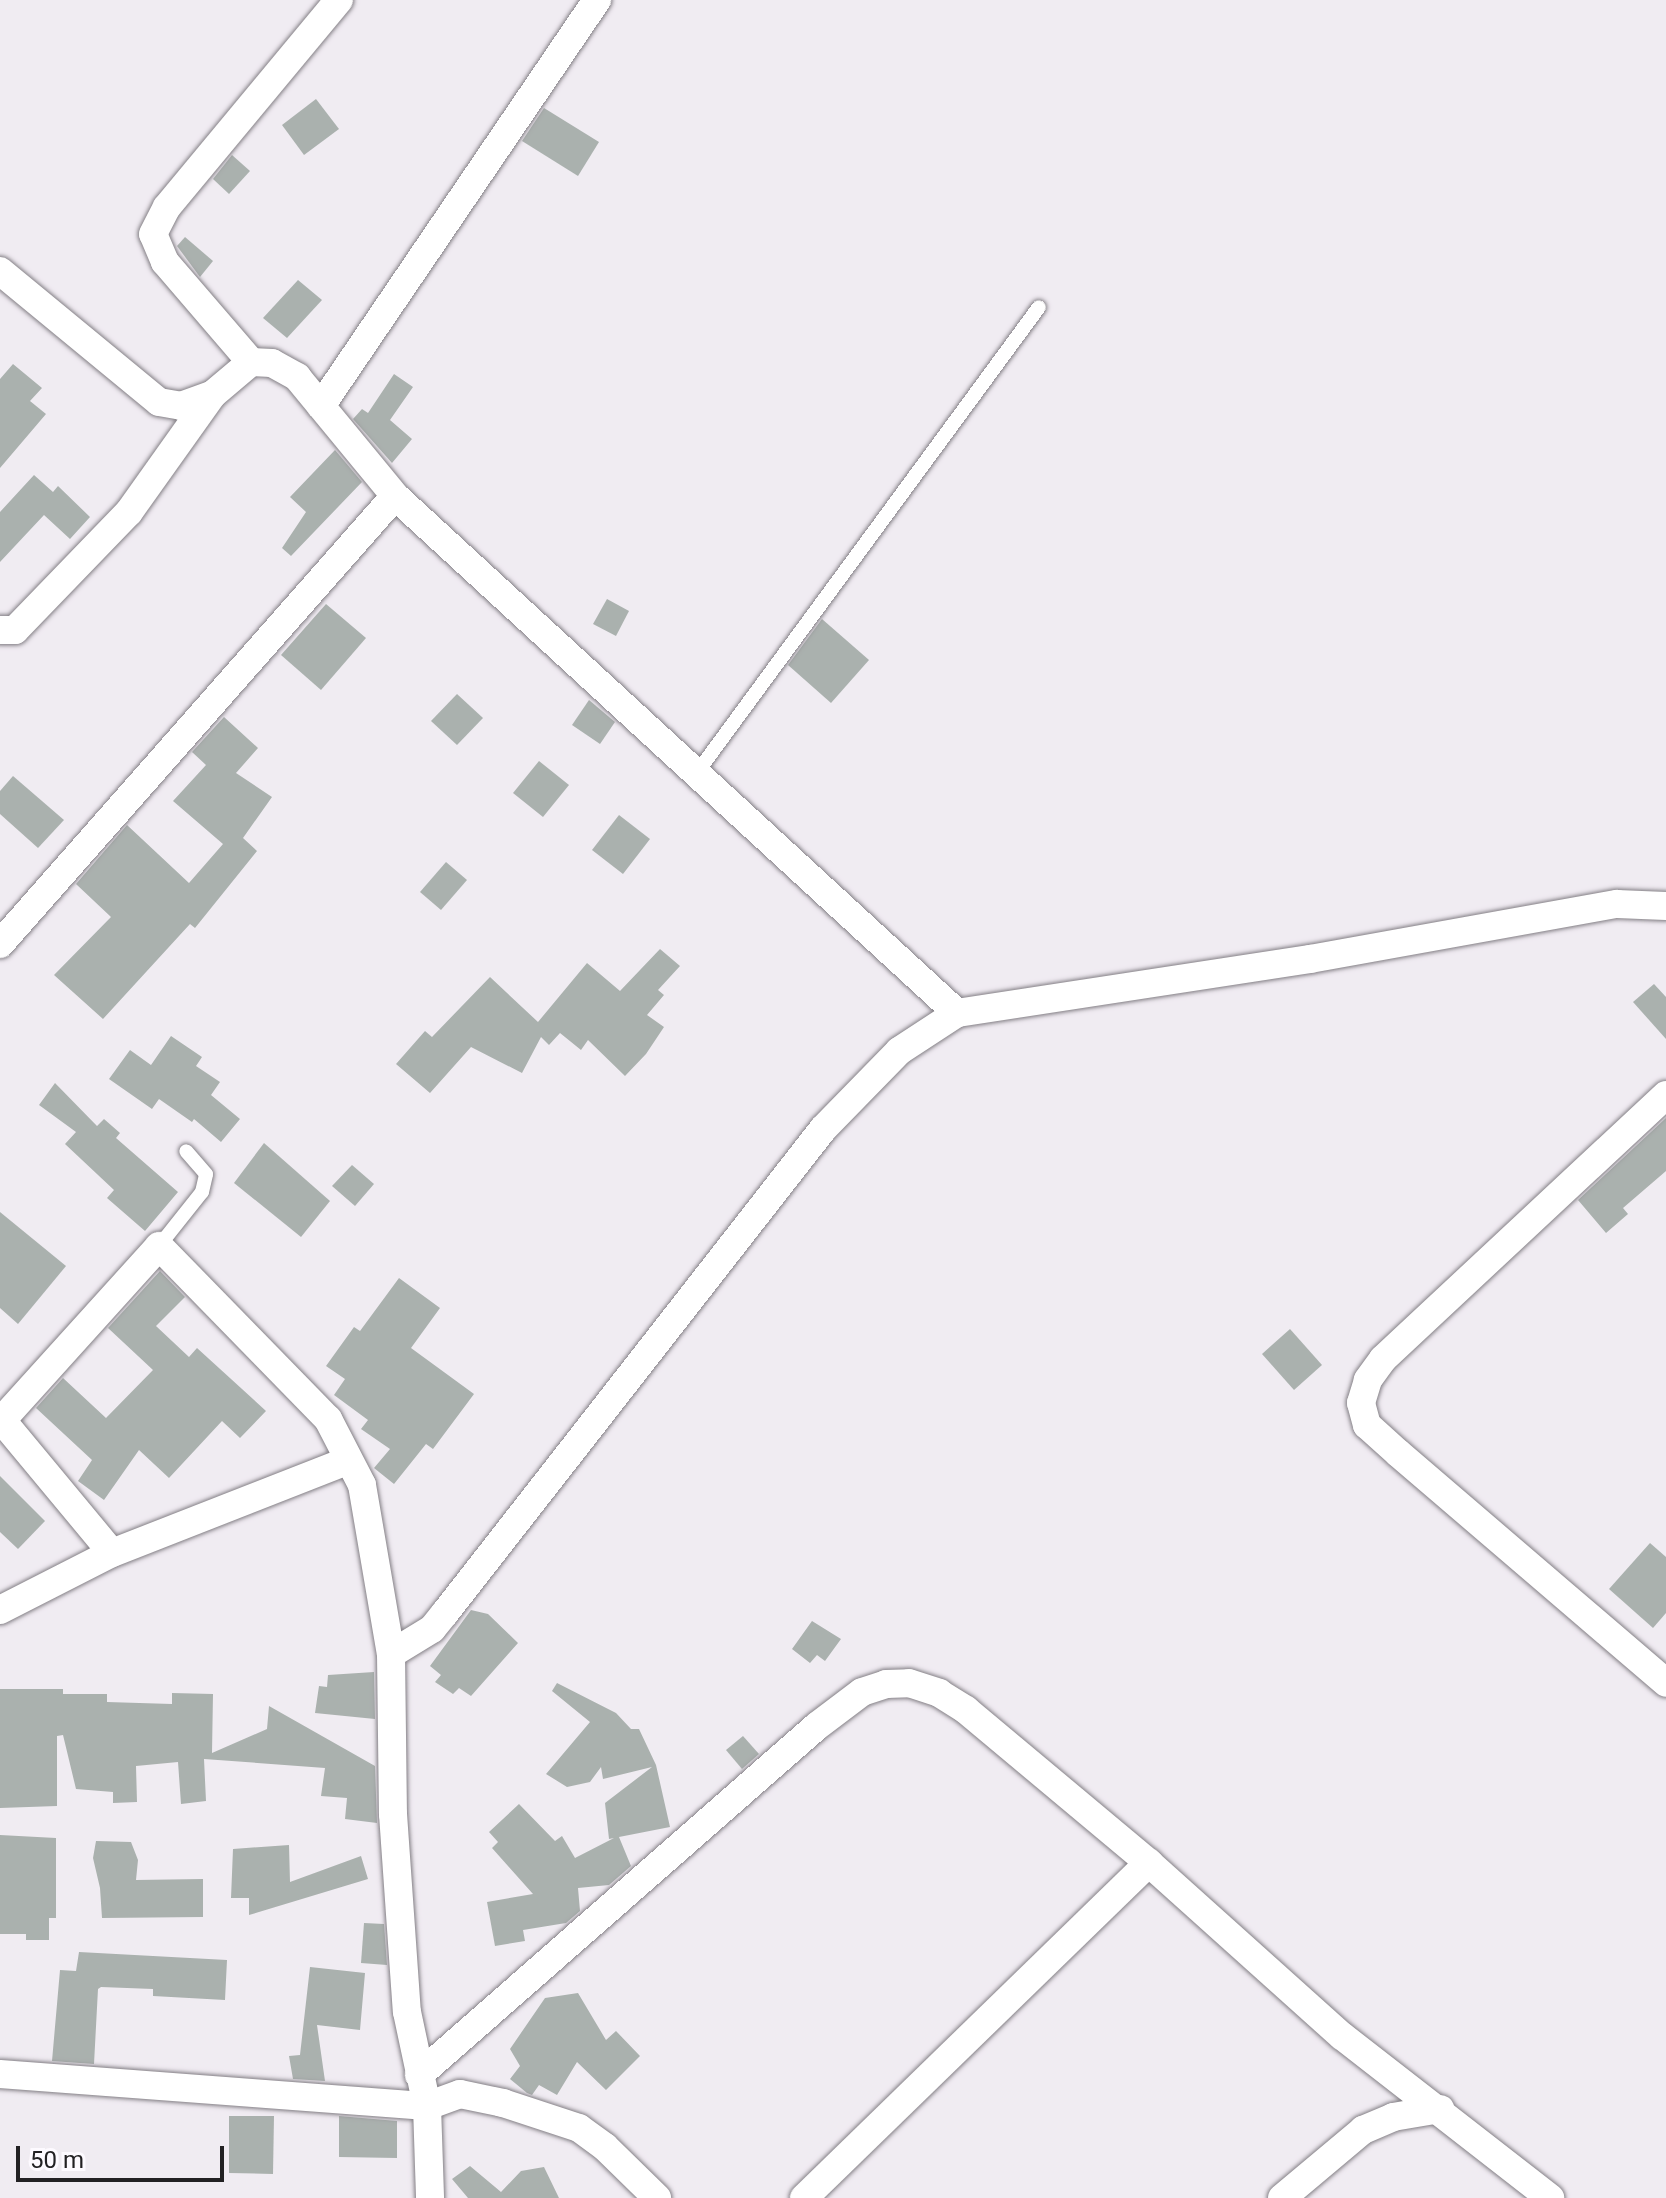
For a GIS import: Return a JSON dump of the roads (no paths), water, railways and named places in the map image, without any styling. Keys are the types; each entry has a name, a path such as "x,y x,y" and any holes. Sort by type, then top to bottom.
{"street":[{"path":"251,362 165,262 153,234 167,207 339,0"},
{"path":"321,406 597,0"},
{"path":"0,271 159,402 181,406 212,395"},
{"path":"0,630 15,630 129,512 212,395 251,362 272,363 297,377 395,496 957,1013"},
{"path":"0,944 395,496"},
{"path":"391,1654 432,1629 823,1129 899,1051 957,1013 1310,959 1617,904 1666,906"},
{"path":"1666,1095 1383,1359 1368,1380 1361,1403 1367,1425 1666,1683"},
{"path":"112,1553 1,1419 159,1246 328,1419 362,1485 391,1654 394,1833 407,2012 427,2106 430,2198"},
{"path":"0,1610 112,1553 347,1461"},
{"path":"419,2075 817,1726 862,1692 886,1684 909,1683 939,1693 966,1710 1149,1863 1342,2036 1440,2109 1550,2198"},
{"path":"804,2198 1149,1863"},
{"path":"0,2074 427,2106 460,2094 503,2103 579,2128 605,2147 657,2198"},
{"path":"1282,2198 1363,2130 1393,2117 1440,2109"}],"lane":[{"path":"696,774 1039,307"},
{"path":"159,1246 202,1192 206,1174 186,1151"}]}
